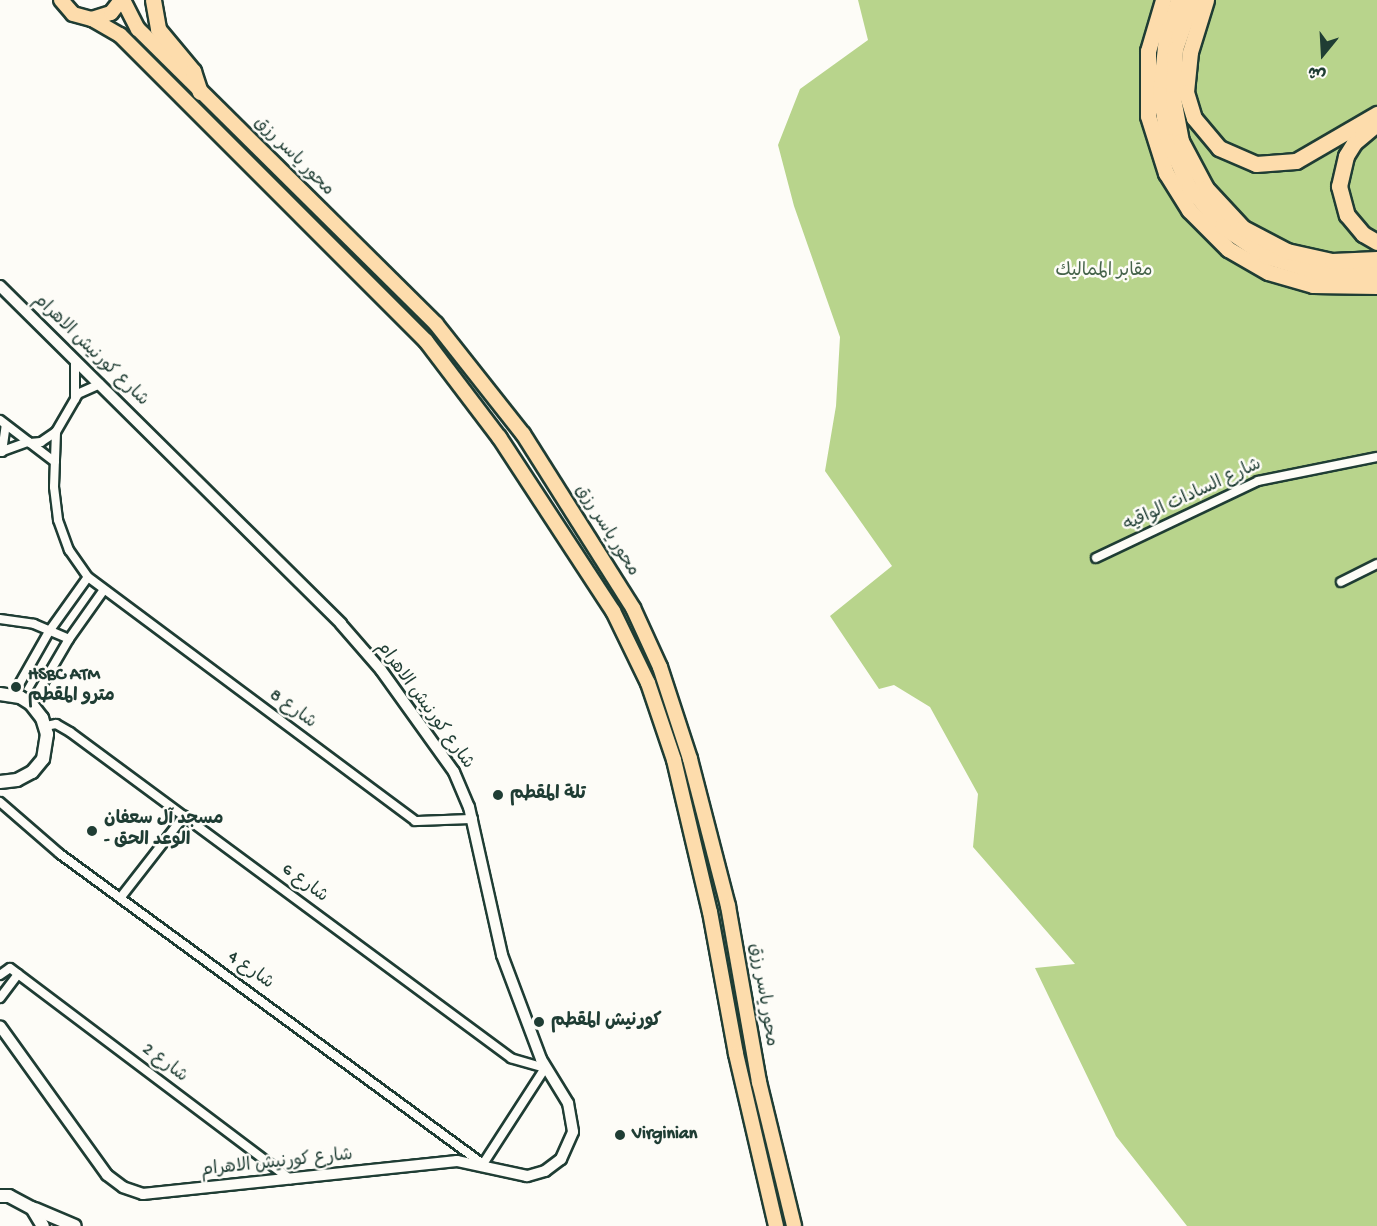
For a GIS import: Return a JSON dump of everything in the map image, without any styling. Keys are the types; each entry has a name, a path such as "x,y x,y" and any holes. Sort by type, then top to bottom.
{"highway":[{"path":"153,0 158,29 193,71 200,92"},
{"path":"1163,0 1148,51 1148,116 1166,173 1189,210 1228,249 1268,272 1320,286 1377,286"},
{"path":"1178,0 1163,53 1160,94 1168,141 1189,188 1222,226 1266,256 1318,272 1377,272"},
{"path":"1192,0 1175,49 1173,98 1184,147 1206,188 1238,223 1276,247 1321,260 1377,259"},
{"path":"1206,0 1190,52 1186,92 1194,118 1219,148 1256,164 1296,161 1377,114"},
{"path":"1377,124 1350,150 1340,186 1347,215 1363,234 1377,242"}],"main road":[{"name":"محور ياسر رزق","path":"61,0 74,14 92,19 120,35 426,341 499,437 613,610 648,683 674,760 710,912 736,1054 776,1226"},
{"name":"محور ياسر رزق","path":"122,0 132,22 436,324 523,434 633,608 671,697 693,770 728,906 759,1082 794,1226"},
{"path":"92,19 111,13 122,0"},
{"path":"0,694 13,695 32,704 46,726 47,742 38,766 25,777 0,782"},
{"path":"3,1195 75,1226"},
{"path":"32,1208 43,1226"}],"street":[{"name":"شارع كورنيش الاهرام","path":"0,286 5,296 100,384 362,646 454,772 473,819 498,942 545,1068 571,1113 573,1132 566,1151 545,1171 526,1176 507,1174 483,1164 457,1161 153,1195 123,1187 100,1167 0,1026"},
{"path":"75,360 75,399"},
{"path":"3,423 1,452 29,442 41,442 56,432 75,399 83,390 100,384"},
{"path":"3,423 55,462"},
{"name":"شارع 8","path":"56,432 55,504 62,535 88,577 415,821 473,819"},
{"name":"شارع السادات الواقيه","path":"1096,558 1258,481 1377,457"},
{"path":"1341,582 1377,564"},
{"path":"13,695 50,630 88,577"},
{"path":"32,704 69,639 104,591"},
{"path":"0,619 50,630 69,639"},
{"name":"شارع 6","path":"46,726 56,724 70,732 511,1058 545,1068"},
{"name":"شارع 4","path":"0,802 60,854 483,1164"},
{"path":"121,897 184,816"},
{"path":"0,975 7,968 18,974 0,998"},
{"name":"شارع 2","path":"18,974 290,1179"},
{"path":"483,1164 545,1068"}],"green space":[{"name":"مقابر المماليك","path":"858,0 1377,0 1377,1226 1187,1226 1116,1136 1035,968 1075,964 973,847 978,794 930,707 894,685 879,689 830,616 892,566 825,471 836,406 840,337 794,206 778,145 800,89 868,40"}],"place":[{"name":"HSBC ATM مترو المقطم","path":"16,687"},
{"name":"تلة المقطم","path":"498,795"},
{"name":"مسجد آل سعفان - الوعد الحق","path":"92,831"},
{"name":"كورنيش المقطم","path":"539,1022"},
{"name":"Virginian","path":"620,1135"}]}
